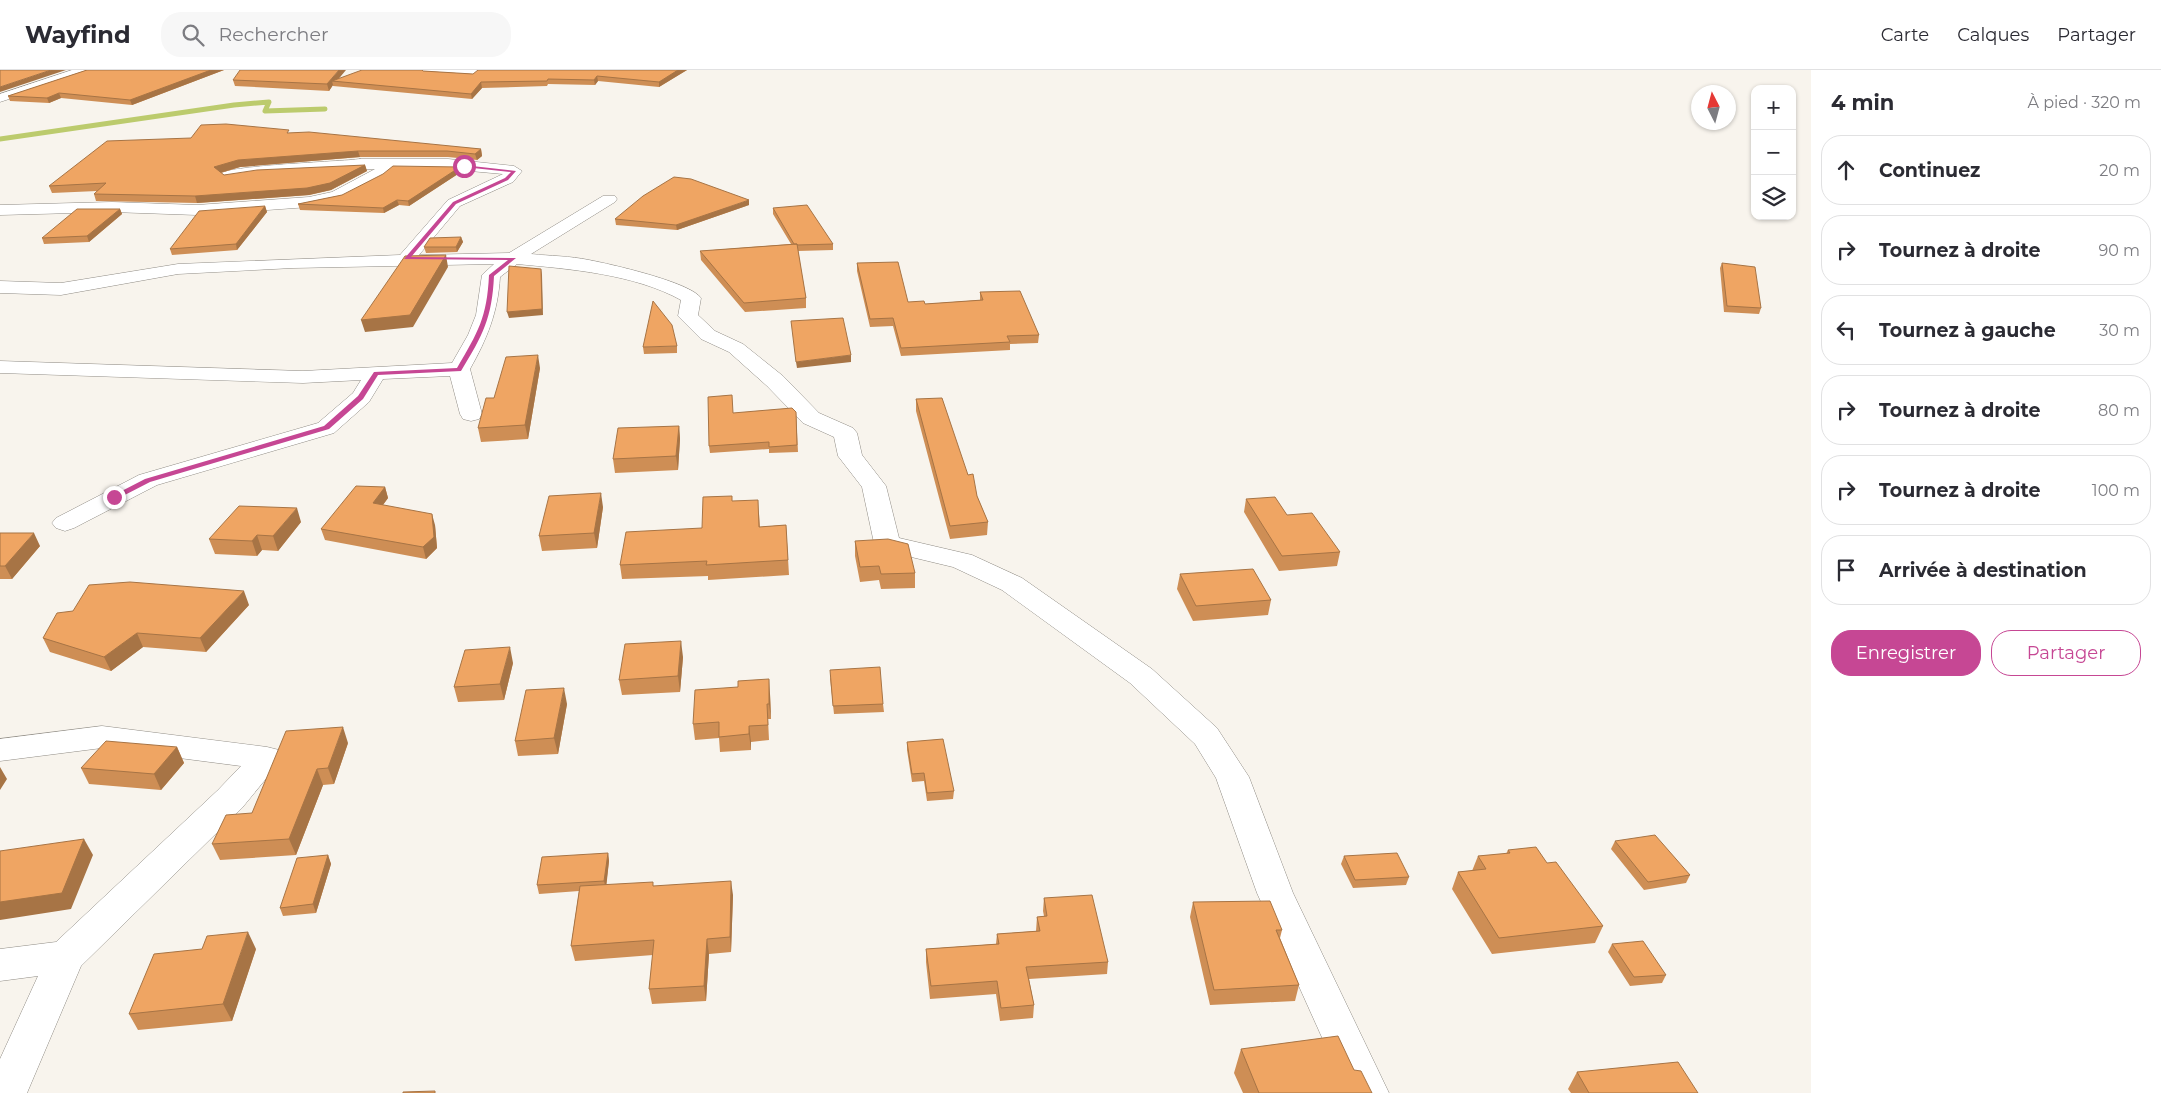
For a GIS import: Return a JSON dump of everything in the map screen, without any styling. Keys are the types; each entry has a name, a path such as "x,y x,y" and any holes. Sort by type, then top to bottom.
{"street":[{"path":"0,98 84,70"},
{"path":"424,70 474,73"},
{"path":"0,210 112,207 197,210 309,202 337,196 377,175 390,164"},
{"path":"226,175 259,170 390,164 448,164 514,171 507,179 454,203 406,259"},
{"path":"471,414 459,370 484,328 492,275 514,258 609,198"},
{"path":"0,287 61,289 178,269 406,259 514,258 588,265 673,288 691,298 688,316 708,335 736,348 775,381 811,418 845,433 850,456 874,486 887,543 962,561 1012,584 1141,676 1206,736 1232,777 1275,892 1368,1093"},
{"path":"0,367 303,377 459,370"},
{"path":"65,523 148,480 326,428 361,397 376,374"},
{"path":"0,750 102,737 267,758 230,799 66,956 6,1093"},
{"path":"0,965 66,956"}],"building":[{"path":"0,70 51,70 0,87"},
{"path":"87,70 211,70 130,100 59,93 47,98 8,96"},
{"path":"240,70 339,70 327,84 233,80"},
{"path":"362,70 422,70 473,74 478,70 678,70 659,82 597,76 594,80 548,79 547,81 481,82 471,94 332,81"},
{"path":"226,124 289,130 287,133 309,132 481,149 475,154 447,151 358,151 238,160 214,167 224,175 257,170 365,165 330,183 307,188 195,196 94,194 106,183 49,186 107,141 191,138 201,125"},
{"path":"393,166 460,167 408,201 397,200 383,208 298,204 342,195 383,174"},
{"path":"674,177 691,179 749,200 676,225 615,219 643,196"},
{"path":"807,205 833,244 794,244 773,208"},
{"path":"265,206 236,244 170,249 199,211"},
{"path":"77,209 120,209 87,236 42,238"},
{"path":"461,237 456,247 424,247 430,238"},
{"path":"797,244 806,298 744,303 700,251"},
{"path":"446,255 410,315 361,320 405,256"},
{"path":"898,262 908,302 924,301 925,304 983,300 980,292 1020,291 1039,335 1007,336 1010,342 901,348 893,318 870,319 857,263"},
{"path":"1722,263 1755,267 1761,308 1727,306"},
{"path":"509,266 541,269 542,309 507,312"},
{"path":"653,301 672,325 677,346 643,347"},
{"path":"843,318 851,355 796,362 791,321"},
{"path":"538,355 525,425 478,428 486,398 494,398 506,357"},
{"path":"732,395 733,413 792,408 796,412 797,445 769,447 769,442 709,446 708,397"},
{"path":"942,398 968,475 973,474 977,496 988,522 950,526 916,399"},
{"path":"679,426 676,456 613,459 618,428"},
{"path":"356,486 385,487 373,503 432,514 434,537 423,547 321,529"},
{"path":"601,493 594,533 539,536 549,496"},
{"path":"732,496 732,501 758,500 759,527 786,525 788,560 706,565 707,561 620,565 626,532 702,528 703,497"},
{"path":"1275,497 1287,515 1312,513 1340,552 1282,556 1246,499"},
{"path":"239,506 297,508 273,536 257,535 252,541 209,539"},
{"path":"0,533 34,533 5,566 0,566"},
{"path":"888,539 908,544 915,573 881,574 879,566 860,567 855,541"},
{"path":"1253,569 1271,600 1196,606 1180,574"},
{"path":"130,582 244,591 200,638 137,633 104,657 43,638 57,613 73,611 89,585"},
{"path":"681,641 678,676 619,680 625,644"},
{"path":"510,647 500,684 454,687 465,650"},
{"path":"880,667 883,704 833,706 830,670"},
{"path":"769,679 768,725 749,726 749,734 719,737 719,722 693,724 695,690 738,687 738,681"},
{"path":"564,688 554,738 515,741 526,690"},
{"path":"343,727 328,768 317,769 289,839 212,844 226,815 252,813 286,731"},
{"path":"943,739 954,791 927,793 924,773 912,774 907,742"},
{"path":"106,741 177,747 154,774 81,768"},
{"path":"1655,835 1690,875 1648,882 1615,841"},
{"path":"84,839 62,893 0,902 0,851"},
{"path":"1536,847 1547,863 1556,862 1603,926 1499,938 1458,872 1486,869 1478,856 1510,853 1508,850"},
{"path":"608,853 604,881 537,885 542,857"},
{"path":"1397,853 1409,877 1355,880 1344,856"},
{"path":"328,855 313,904 280,908 297,858"},
{"path":"731,881 730,937 707,939 704,986 649,989 654,940 571,946 580,886 653,882 653,886"},
{"path":"1092,895 1108,962 1026,967 1034,1005 1001,1008 997,981 931,986 926,949 999,944 997,934 1040,931 1037,917 1047,916 1044,898"},
{"path":"1270,901 1282,930 1276,930 1299,985 1214,990 1193,902"},
{"path":"248,932 223,1004 129,1014 154,954 202,949 207,936"},
{"path":"1643,941 1666,975 1634,977 1612,944"},
{"path":"1338,1036 1354,1070 1361,1071 1372,1093 1259,1093 1241,1049"},
{"path":"1678,1062 1698,1093 1589,1093 1577,1072"},
{"path":"435,1091 435,1093 403,1093 403,1092"}],"waterway":[{"path":"0,139 234,105 269,102 265,111 325,109"}],"route":[{"path":"114,497 148,480 326,428 361,397 376,374 459,370 484,328 492,275 514,258 406,259 454,203 507,179 514,171 464,166"}]}
